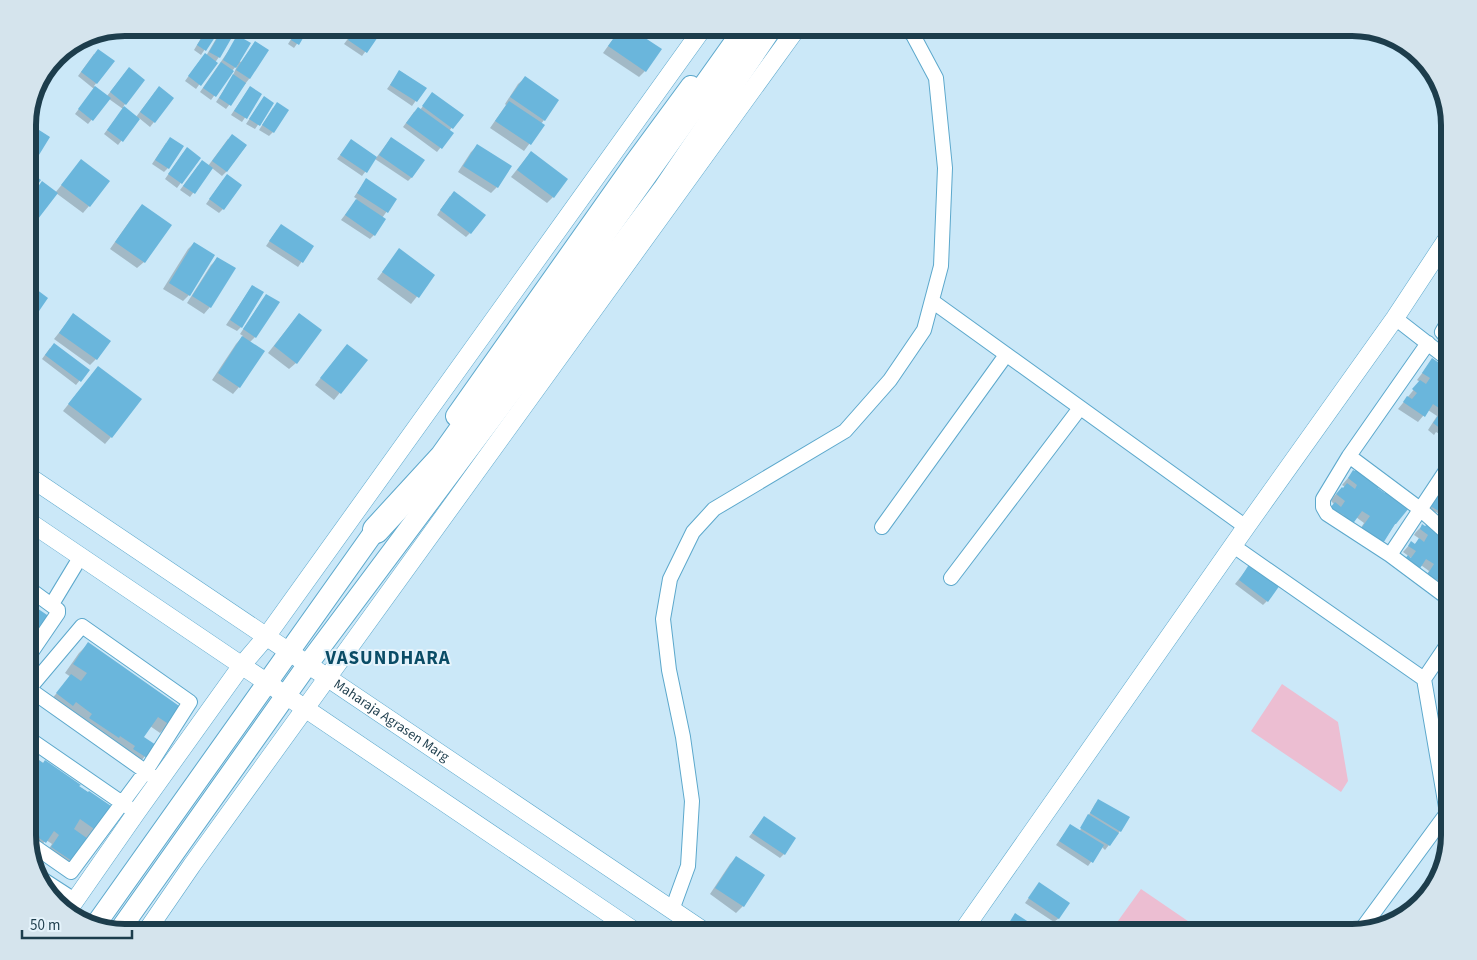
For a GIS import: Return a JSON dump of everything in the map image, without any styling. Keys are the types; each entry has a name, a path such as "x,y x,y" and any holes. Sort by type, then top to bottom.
{"highway":[{"path":"376,530 443,457 742,36"}],"main road":[{"path":"99,920 635,162 729,36"},
{"path":"124,924 308,664 663,189 767,36"}],"street":[{"path":"72,906 129,808 152,776 266,636 697,36"},
{"path":"152,924 791,36"},
{"path":"672,910 688,866 692,801 683,737 669,670 663,619 670,579 692,532 714,510 845,431 890,380 924,330 941,266 945,168 936,78 914,36"},
{"path":"968,924 1232,545 1395,318 1441,249"},
{"path":"932,301 1246,527"},
{"path":"1395,318 1441,353"},
{"path":"1428,343 1349,456 1323,499 1323,507 1327,514 1390,555 1441,593"},
{"path":"882,527 1006,355"},
{"path":"951,578 1080,408"},
{"path":"1349,456 1420,509 1441,527"},
{"path":"1390,555 1441,479"},
{"name":"Maharaja Agrasen Marg","path":"36,481 693,924"},
{"path":"36,526 624,924"},
{"path":"1232,545 1424,679 1441,775"},
{"path":"52,604 81,556"},
{"path":"36,593 57,608 58,613 36,645"},
{"path":"36,680 82,626 190,702 152,776"},
{"path":"1424,679 1441,655"},
{"path":"36,695 152,776"},
{"path":"36,744 129,808"},
{"path":"37,849 71,872 129,808"},
{"path":"1367,923 1441,823"}],"shaded area":[{"path":"1282,684 1338,722 1348,781 1341,792 1251,731"},
{"path":"1141,889 1192,924 1116,924"}],"building":[{"path":"203,36 216,36 206,51 197,45"},
{"path":"218,36 233,36 220,58 209,52"},
{"path":"236,36 251,43 236,68 223,60"},
{"path":"293,36 304,36 299,45 291,40"},
{"path":"351,36 379,36 367,53 348,40"},
{"path":"615,36 642,36 662,49 646,72 608,46"},
{"path":"255,41 269,50 250,79 236,70"},
{"path":"98,49 115,61 97,84 81,72"},
{"path":"205,53 218,63 201,86 188,76"},
{"path":"221,62 234,71 216,97 203,88"},
{"path":"129,67 145,80 126,105 110,92"},
{"path":"399,70 427,88 417,102 390,85"},
{"path":"233,74 246,83 231,106 219,98"},
{"path":"525,76 559,100 545,121 510,97"},
{"path":"95,86 111,98 93,121 78,109"},
{"path":"159,86 174,98 155,123 140,112"},
{"path":"250,86 262,94 247,119 234,111"},
{"path":"432,92 464,115 453,129 422,106"},
{"path":"264,96 274,103 260,126 249,119"},
{"path":"509,101 545,125 531,145 495,121"},
{"path":"277,102 289,110 274,133 262,125"},
{"path":"124,106 140,119 123,142 107,130"},
{"path":"418,107 454,133 442,149 406,123"},
{"path":"36,128 50,137 36,160"},
{"path":"232,134 247,145 227,172 212,161"},
{"path":"170,137 184,146 169,169 155,160"},
{"path":"391,137 425,160 412,178 379,155"},
{"path":"351,139 377,157 367,173 340,155"},
{"path":"477,144 512,166 498,188 463,166"},
{"path":"187,147 201,158 182,184 168,174"},
{"path":"531,151 568,179 554,198 517,170"},
{"path":"81,159 110,181 90,207 61,185"},
{"path":"202,160 213,168 195,194 183,186"},
{"path":"227,174 242,185 224,210 209,199"},
{"path":"36,176 41,180 36,187"},
{"path":"366,178 397,199 388,213 357,193"},
{"path":"42,181 58,193 38,219 36,218 36,190"},
{"path":"454,191 486,215 471,234 440,210"},
{"path":"356,199 386,219 375,236 345,215"},
{"path":"142,204 172,225 145,263 115,242"},
{"path":"281,224 314,246 303,263 269,241"},
{"path":"194,242 215,255 190,296 169,283"},
{"path":"399,248 435,275 419,298 382,272"},
{"path":"217,257 236,268 211,308 192,296"},
{"path":"252,285 264,292 242,328 230,320"},
{"path":"36,289 48,298 36,315"},
{"path":"266,294 280,302 256,338 243,329"},
{"path":"73,313 111,341 97,360 59,333"},
{"path":"299,313 322,330 297,364 274,346"},
{"path":"242,336 265,351 240,388 218,373"},
{"path":"54,343 90,370 81,382 45,355"},
{"path":"347,344 368,360 341,394 320,378"},
{"path":"1432,358 1441,364 1441,409 1433,404 1425,417 1403,402 1407,396 1412,399 1417,393 1412,389 1420,380 1426,384 1430,378 1422,373"},
{"path":"98,366 142,399 112,438 68,404"},
{"path":"1441,411 1441,429 1433,423"},
{"path":"1358,467 1380,484 1378,488 1385,493 1388,489 1409,508 1395,524 1382,545 1369,533 1368,536 1360,530 1370,516 1362,511 1352,525 1342,518 1344,515 1330,508 1335,502 1341,507 1345,501 1336,494 1347,483 1355,489 1357,485 1348,478 1353,470 1355,471"},
{"path":"1439,489 1441,490 1441,508 1439,511 1430,506"},
{"path":"1422,524 1425,526 1428,524 1441,535 1441,585 1438,583 1440,581 1427,575 1434,564 1426,559 1419,570 1404,560 1408,555 1411,558 1416,551 1408,546 1411,541 1415,544 1419,538 1424,542 1428,535 1420,529"},
{"path":"1250,563 1280,585 1268,602 1239,580"},
{"path":"36,607 50,617 39,633 36,631"},
{"path":"88,642 182,708 170,725 158,717 144,737 156,745 147,758 133,749 135,746 89,718 92,714 76,702 73,706 56,693 71,674 81,681 87,673 73,664"},
{"path":"36,758 43,763 45,760 81,785 79,786 114,808 97,831 80,819 74,829 91,841 75,863 51,847 59,835 54,831 46,843 36,836"},
{"path":"1098,799 1130,817 1121,832 1090,813"},
{"path":"1088,814 1119,833 1110,846 1080,828"},
{"path":"764,816 796,838 785,855 752,833"},
{"path":"1070,824 1104,845 1093,863 1059,841"},
{"path":"736,856 765,875 744,907 715,888"},
{"path":"1039,882 1070,903 1059,919 1028,898"},
{"path":"1015,913 1032,924 1008,924"}],"district":[{"name":"VASUNDHARA","path":"388,658"}]}
